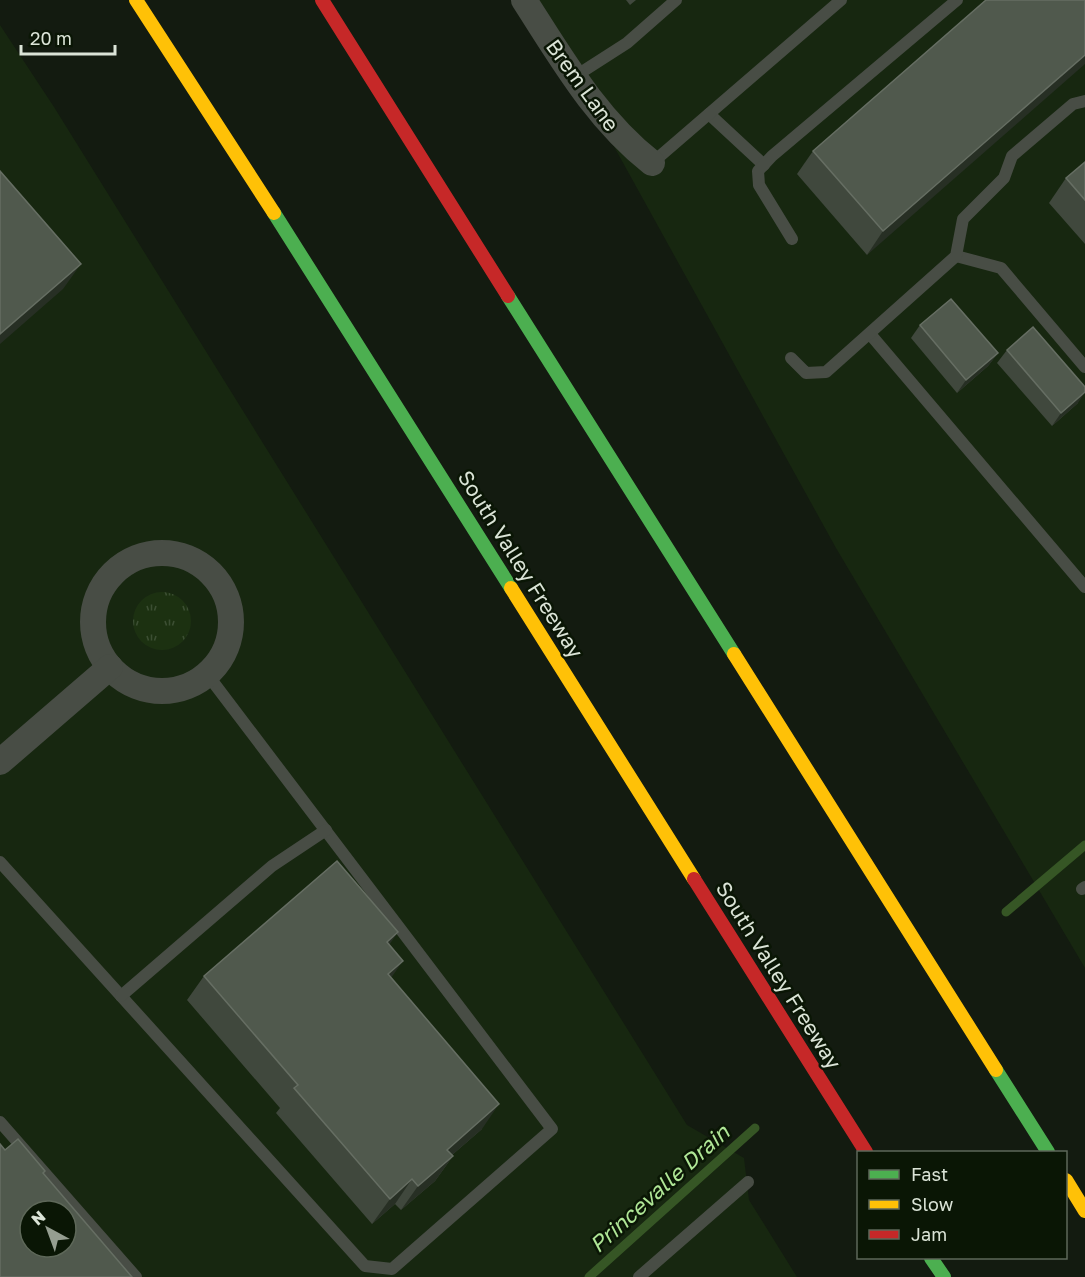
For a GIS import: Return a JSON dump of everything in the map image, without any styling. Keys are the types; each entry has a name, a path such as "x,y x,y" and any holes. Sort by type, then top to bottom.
{"highway":[{"name":"South Valley Freeway","path":"136,0 302,256 865,1151"},
{"path":"322,0 431,169 1047,1151"},
{"path":"1067,1183 1085,1211"},
{"path":"933,1259 944,1277"}],"street":[{"name":"Brem Lane","path":"524,0 574,77 625,141 652,163"},
{"path":"169,553 183,556 204,567 219,583 227,599 230,618 228,642 216,665 207,674 183,687 154,690 123,680 110,667 102,657 93,629 93,616 100,590 117,569 142,556 169,553"},
{"path":"0,762 110,667"}],"lane":[{"path":"574,77 627,43 676,0"},
{"path":"652,163 841,0"},
{"path":"792,239 759,185 758,171 957,0"},
{"path":"791,358 806,373 826,372 870,334 956,256 963,219 1004,178 1012,156 1073,104 1085,101"},
{"path":"709,114 764,165"},
{"path":"956,256 1001,268 1085,367"},
{"path":"870,334 1085,587"},
{"path":"0,862 365,1266 392,1269 552,1129 207,674"},
{"path":"121,996 272,866 326,830"},
{"path":"0,1122 136,1277"},
{"path":"639,1277 748,1182"}],"shaded area":[{"path":"533,0 1085,0 1085,968 836,548"},
{"path":"0,25 54,107 687,1125 744,1158 749,1200 797,1277 0,1277"}],"green space":[{"path":"156,592 168,592 183,600 191,615 191,627 183,642 168,650 156,650 141,642 133,627 133,615 141,600"}],"building":[{"path":"986,0 1085,0 1085,55 883,231 813,151"},
{"path":"1085,162 1085,200 1066,178"},
{"path":"0,171 81,264 0,334"},
{"path":"951,299 998,353 966,380 920,325"},
{"path":"1033,327 1085,387 1085,392 1061,413 1007,350"},
{"path":"337,861 398,932 387,942 403,961 388,974 499,1104 447,1150 453,1156 418,1186 412,1179 390,1199 294,1088 298,1085 204,976"},
{"path":"18,1139 65,1199 18,1199 18,1259 78,1259 78,1214 132,1277 0,1277 0,1144 5,1150"}],"waterway":[{"name":"Princevalle Drain","path":"1006,912 1085,845"},
{"name":"Princevalle Drain","path":"589,1277 755,1128"}],"traffic: fast":[{"path":"274,213 511,588"},
{"path":"508,296 734,654"},
{"path":"996,1070 1047,1151"},
{"path":"932,1259 944,1277"}],"traffic: slow":[{"path":"136,0 274,213"},
{"path":"511,588 694,879"},
{"path":"734,654 996,1070"},
{"path":"1067,1182 1085,1211"}],"traffic: jam":[{"path":"322,0 508,296"},
{"path":"694,879 865,1151"}]}
